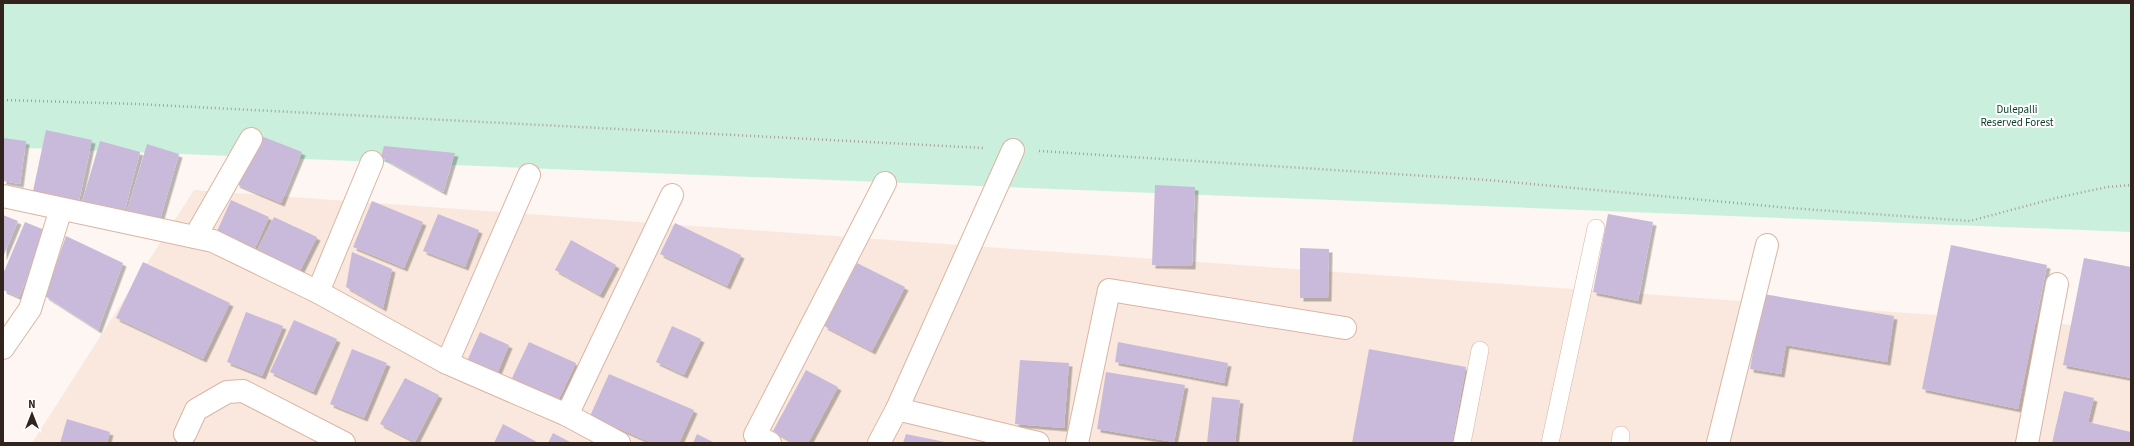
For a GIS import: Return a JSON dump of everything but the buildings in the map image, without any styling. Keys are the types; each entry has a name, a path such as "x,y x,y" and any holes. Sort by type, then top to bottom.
{"street":[{"path":"195,238 251,139"},
{"path":"879,443 897,409 1013,150"},
{"path":"318,292 372,162"},
{"path":"447,363 529,175"},
{"path":"770,443 755,435 885,183"},
{"path":"567,415 672,194"},
{"path":"3,196 213,241 318,292 447,363 567,415 619,443"},
{"path":"3,348 30,309 61,209"},
{"path":"1718,443 1767,245"},
{"path":"2027,443 2057,284"},
{"path":"1077,443 1109,290 1344,328"},
{"path":"185,434 196,410 227,392 243,391 344,443"},
{"path":"897,409 1038,443"}],"lane":[{"path":"1550,443 1596,228"},
{"path":"1462,443 1480,350"}],"path":[{"path":"3,100 137,104 1013,150 1488,180 1790,208 1970,221 2056,198 2107,187 2131,185"}],"shaded area":[{"path":"194,190 2131,329 2131,443 32,443"}],"green space":[{"name":"Dulepalli Reserved Forest","path":"3,3 2131,3 2131,232 3,147"}]}
